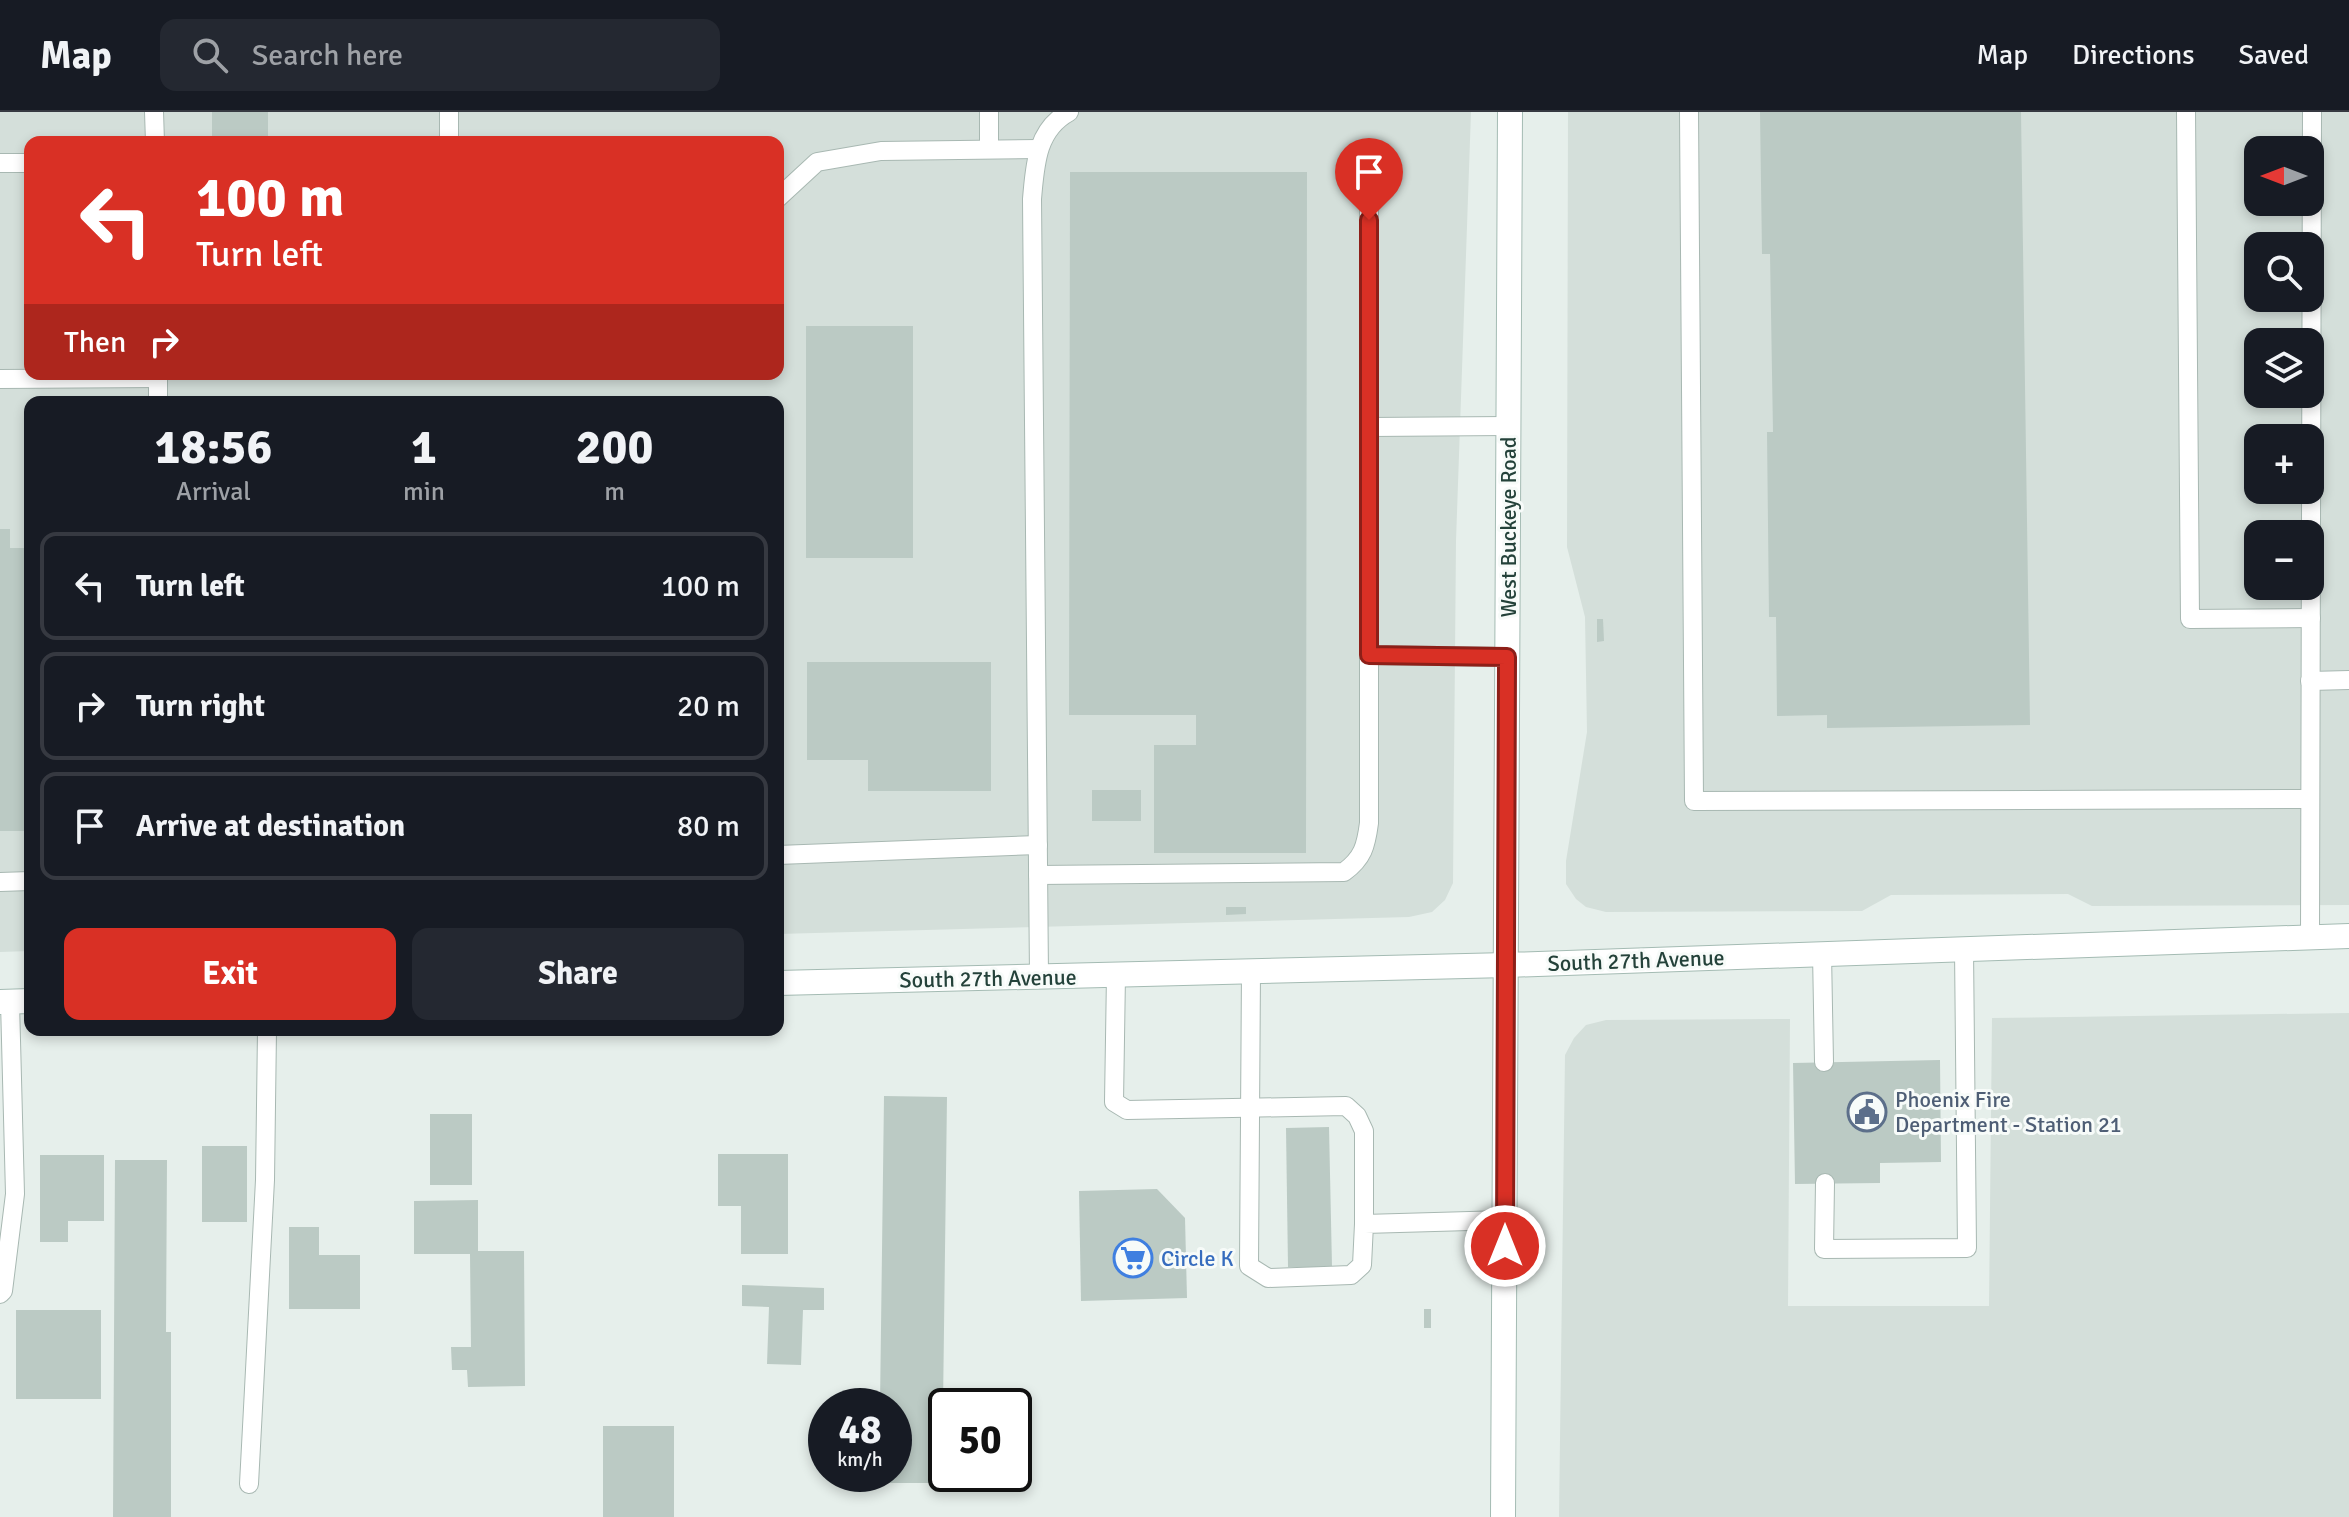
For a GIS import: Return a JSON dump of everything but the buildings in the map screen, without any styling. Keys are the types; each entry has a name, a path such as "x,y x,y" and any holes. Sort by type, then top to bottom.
{"main road":[{"name":"West Buckeye Road","path":"1503,1517 1510,112"},
{"name":"South 27th Avenue","path":"784,983 1507,965 2349,936"}],"lane":[{"path":"154,112 155,136"},
{"path":"449,112 449,136"},
{"path":"989,112 989,149"},
{"path":"1039,976 1032,199 1038,149 1048,129 1069,112"},
{"path":"1689,112 1694,801 2310,799"},
{"path":"2186,112 2190,619 2311,618"},
{"path":"2310,937 2312,112"},
{"path":"784,192 817,162 881,151 1038,149"},
{"path":"0,163 24,163"},
{"path":"1038,875 1344,872 1358,862 1366,848 1369,823 1369,191"},
{"path":"0,379 24,379"},
{"path":"1369,427 1508,426"},
{"path":"1369,655 1507,657"},
{"path":"2310,681 2349,680"},
{"path":"784,855 1038,845"},
{"path":"0,882 24,881"},
{"path":"1825,1183 1824,1249 1967,1248 1964,949"},
{"path":"1822,953 1824,1062"},
{"path":"1116,975 1114,1102 1127,1110 1250,1107 1346,1106 1357,1116 1364,1131 1364,1224 1362,1265 1351,1275 1268,1278 1249,1266 1250,1107 1251,971"},
{"path":"0,1294 3,1291 15,1194 6,1148 13,1002"},
{"path":"249,1484 265,1180 267,1036"},
{"path":"1364,1224 1505,1220"}],"shaded area":[{"path":"0,112 1471,112 1456,541 1453,883 1445,900 1432,912 1409,917 784,934 784,396 24,396 24,951 0,952"},
{"path":"1568,112 2349,112 2349,905 2092,906 2068,894 1891,895 1862,911 1606,912 1586,907 1566,884 1566,861 1587,732 1585,617 1567,547"},
{"path":"2349,1013 2349,1517 1559,1517 1565,1055 1586,1025 1606,1020 1790,1019 1788,1306 1989,1306 1992,1018"}],"place":[{"name":"Phoenix Fire Department - Station 21","path":"1867,1112"},
{"name":"Circle K","path":"1133,1258"}],"route":[{"path":"1369,220 1369,655 1507,657 1505,1246"}]}
